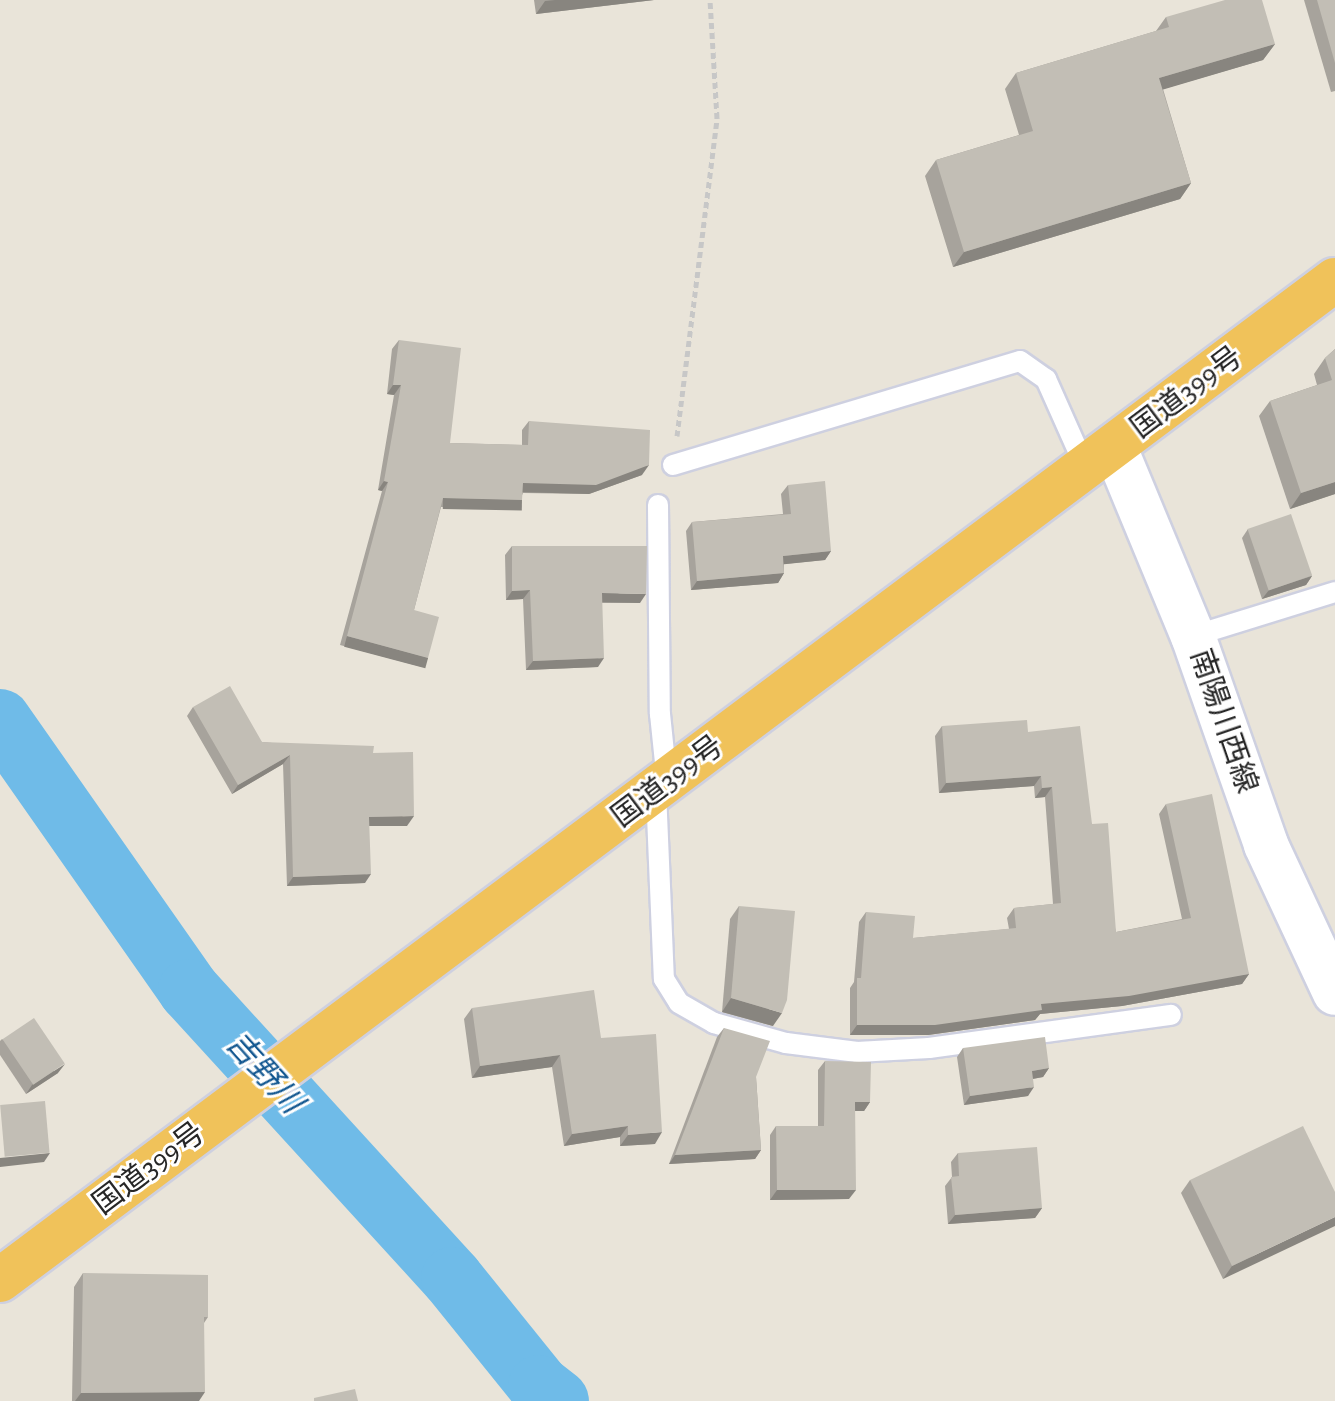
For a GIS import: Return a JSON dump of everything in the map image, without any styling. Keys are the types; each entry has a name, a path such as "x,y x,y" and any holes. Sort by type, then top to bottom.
{"highway":[{"name":"国道399号","path":"0,1280 1335,280"}],"main road":[{"name":"南陽川西線","path":"1100,458 1193,636 1266,845 1330,974"}],"lane":[{"path":"673,465 1020,361 1046,379 1100,458"},
{"path":"658,505 664,979 679,1003 714,1023 786,1043 857,1052 929,1048 1171,1015"},
{"path":"1193,636 1335,592"}],"path":[{"path":"673,465 717,118 710,0"}],"building":[{"path":"1225,0 1262,0 1275,44 1159,78 1191,183 964,252 936,160 1033,131 1016,73 1169,27 1166,17"},
{"path":"1317,0 1335,0 1335,63"},
{"path":"399,340 461,348 450,443 528,445 529,421 650,430 649,465 596,485 523,483 522,500 443,498 414,610 439,617 428,658 347,636 388,482 384,481 401,385 393,385"},
{"path":"1335,349 1335,482 1301,493 1270,401 1332,380 1325,358"},
{"path":"825,481 831,551 783,556 784,573 697,581 692,522 791,514 788,485"},
{"path":"1291,514 1312,575 1269,590 1248,529"},
{"path":"512,546 647,546 646,594 602,593 604,658 533,661 530,590 512,591"},
{"path":"230,686 262,742 374,746 373,753 413,752 414,816 369,817 371,874 293,877 290,755 238,785 193,707"},
{"path":"1027,720 1028,732 1080,726 1092,824 1108,823 1116,932 1191,918 1166,804 1212,794 1249,974 1129,996 1041,1004 1042,1010 935,1025 857,1025 857,978 861,978 866,912 915,916 913,938 1016,928 1014,908 1061,903 1052,787 1042,788 1041,776 946,783 942,726"},
{"path":"739,906 795,911 787,1000 782,1013 731,998"},
{"path":"594,990 601,1038 656,1034 662,1132 628,1135 628,1126 572,1134 560,1055 480,1066 472,1008"},
{"path":"34,1018 65,1064 33,1085 2,1039"},
{"path":"724,1028 770,1041 756,1077 761,1150 675,1155"},
{"path":"1045,1037 1049,1068 1032,1071 1034,1087 970,1096 963,1048"},
{"path":"825,1061 871,1062 870,1102 855,1102 856,1190 777,1190 776,1126 824,1126"},
{"path":"45,1101 50,1153 5,1157 0,1105"},
{"path":"1303,1126 1335,1192 1335,1217 1232,1266 1190,1180"},
{"path":"1037,1147 1042,1208 955,1215 951,1177 959,1176 958,1153"},
{"path":"83,1273 208,1275 208,1317 204,1317 205,1392 81,1393"},
{"path":"355,1389 358,1401 314,1401 314,1398"}],"waterway":[{"name":"吉野川","path":"0,720 189,990 452,1278 539,1386 558,1401"}]}
